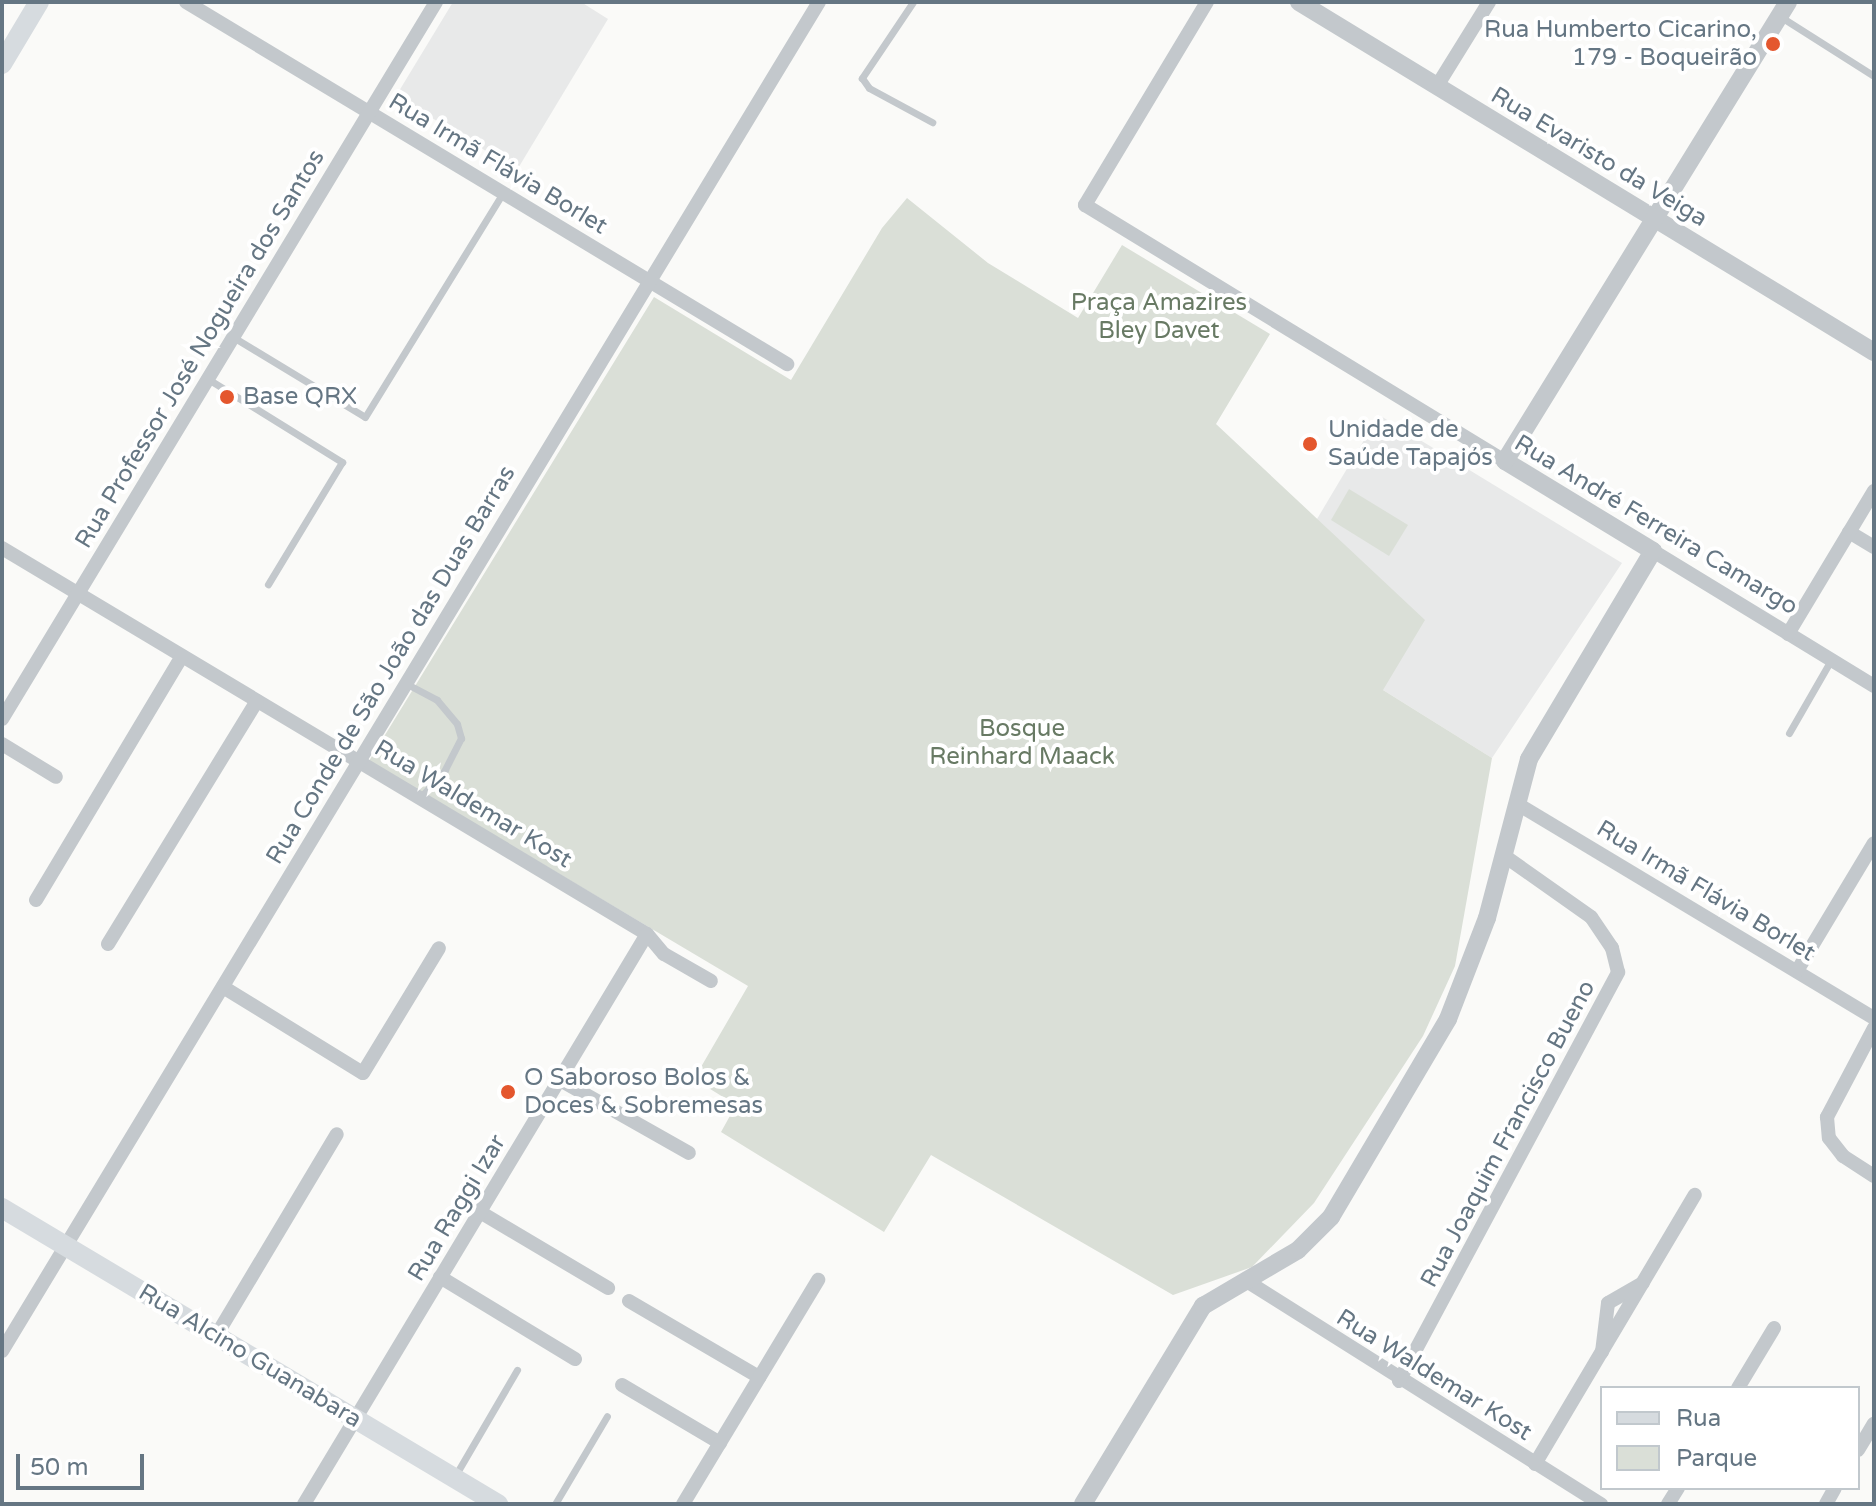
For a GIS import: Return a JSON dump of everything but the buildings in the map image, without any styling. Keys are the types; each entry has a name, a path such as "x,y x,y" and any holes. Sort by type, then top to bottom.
{"main road":[{"path":"2,64 39,2"},
{"name":"Rua Alcino Guanabara","path":"2,1208 498,1504"}],"street":[{"name":"Rua Irmã Flávia Borlet","path":"186,2 787,364"},
{"name":"Rua Professor José Nogueira dos Santos","path":"2,719 436,2"},
{"name":"Rua Conde de São João das Duas Barras","path":"2,1351 819,2"},
{"name":"Rua André Ferreira Camargo","path":"1207,2 1085,205 1874,686"},
{"name":"Rua Evaristo da Veiga","path":"1299,2 1874,352"},
{"path":"1437,86 1489,2"},
{"path":"1505,461 1783,9"},
{"path":"1788,634 1874,491"},
{"path":"1849,532 1874,547"},
{"name":"Rua Waldemar Kost","path":"2,548 647,934 664,954 711,981"},
{"path":"1083,1504 1194,1316 1212,1297 1245,1280 1316,1234 1357,1178 1448,1019 1477,951 1516,803 1537,743 1653,551"},
{"path":"36,900 182,656"},
{"path":"108,944 257,701"},
{"path":"2,744 56,777"},
{"name":"Rua Irmã Flávia Borlet","path":"1516,803 1874,1018"},
{"path":"1797,971 1874,843"},
{"name":"Rua Joaquim Francisco Bueno","path":"1399,1381 1618,972 1612,948 1591,917 1503,855"},
{"name":"Rua Raggi Izar","path":"304,1504 647,934"},
{"path":"223,987 363,1073 439,948"},
{"path":"1874,1028 1827,1117 1829,1138 1843,1156 1874,1176"},
{"path":"560,1080 689,1153"},
{"path":"216,1336 337,1134"},
{"path":"1535,1464 1695,1195"},
{"path":"480,1212 608,1288"},
{"path":"440,1277 575,1359"},
{"path":"683,1504 818,1280"},
{"name":"Rua Waldemar Kost","path":"1245,1280 1399,1381 1601,1504"},
{"path":"629,1301 759,1377"},
{"path":"1739,1386 1774,1328"},
{"path":"622,1385 720,1443"},
{"path":"1860,1447 1874,1423"}],"lane":[{"path":"913,2 862,78 869,88 932,122"},
{"path":"1783,9 1874,76"},
{"path":"233,337 365,417 503,193"},
{"path":"208,379 342,462 268,584"},
{"path":"1789,733 1831,660"},
{"path":"406,684 437,700 457,724 461,738 450,763 420,798"},
{"path":"454,1478 517,1370"},
{"path":"555,1504 607,1416"}],"shaded area":[{"path":"453,2 581,2 608,19 517,170 396,96"},
{"path":"1379,415 1622,563 1492,758 1383,690 1317,519"}],"green space":[{"name":"Bosque Reinhard Maack","path":"907,198 988,263 1078,318 1122,245 1270,334 1216,424 1425,620 1383,690 1492,758 1455,966 1423,1036 1314,1203 1252,1267 1173,1295 931,1155 884,1232 721,1132 736,1105 694,1079 748,986 369,761 654,297 791,380 882,228"},
{"path":"1349,489 1408,525 1389,556 1331,520"}],"place":[{"name":"Rua Humberto Cicarino, 179 - Boqueirão","path":"1773,44"},
{"name":"Base QRX","path":"227,397"},
{"name":"Unidade de Saúde Tapajós","path":"1310,444"},
{"name":"O Saboroso Bolos & Doces & Sobremesas","path":"508,1092"}],"park label":[{"name":"Praça Amazires Bley Davet","path":"1159,317"}]}
